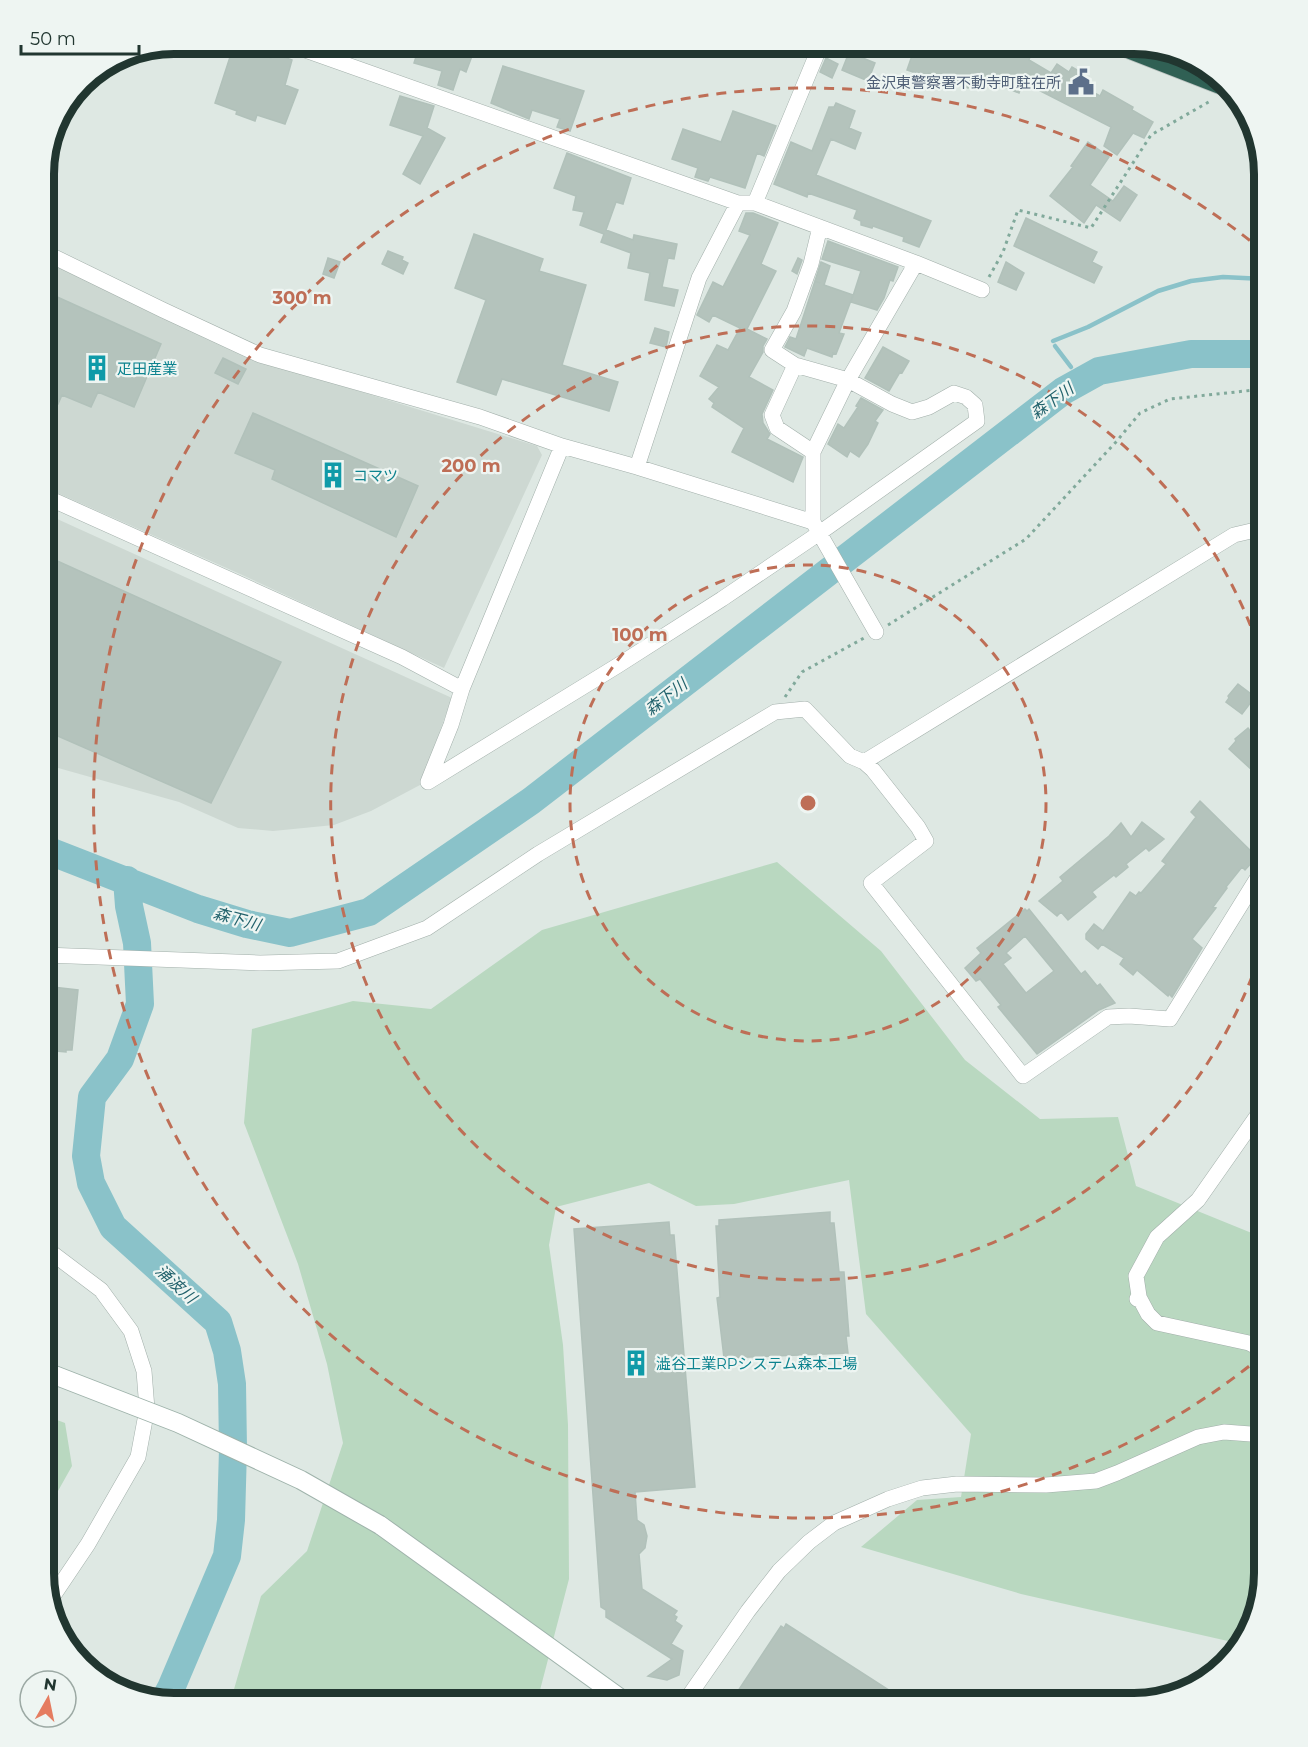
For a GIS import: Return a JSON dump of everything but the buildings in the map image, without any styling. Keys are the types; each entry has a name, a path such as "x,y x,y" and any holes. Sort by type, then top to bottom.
{"highway":[{"path":"1137,54 1222,93"}],"street":[{"path":"316,54 738,203 755,203 916,262 982,290"},
{"path":"755,203 817,54"},
{"path":"638,467 699,278 738,203"},
{"path":"562,446 462,689 451,725 428,782 722,599 977,421 975,405 966,397 954,393 929,407 912,412 848,380 795,365 772,350 794,311 811,264 820,227"},
{"path":"54,257 260,355 480,417 562,446 638,467 817,532"},
{"path":"873,628 817,532 813,452 848,380 916,262"},
{"path":"795,365 772,415 777,428 813,452"},
{"path":"54,500 402,657 462,689"},
{"path":"864,762 1234,535 1254,530"},
{"path":"54,955 260,963 338,961 427,928 538,855 775,712 805,709 850,756 864,762 918,827 926,842 871,883 1023,1076 1108,1017 1170,1019 1254,883"},
{"path":"1254,1120 1198,1200 1157,1237 1136,1276 1139,1296 1137,1299 1140,1299 1148,1314 1157,1323 1254,1345"},
{"path":"54,1255 101,1290 131,1331 144,1371 147,1409 138,1457 88,1544 56,1592"},
{"path":"54,1375 189,1428 301,1480 380,1525 612,1693"},
{"path":"692,1693 748,1611 779,1571 809,1542 834,1523 888,1499 922,1488 957,1484 1046,1485 1096,1481 1198,1437 1224,1432 1254,1434"}],"path":[{"path":"982,290 1003,252 1018,210 1091,228 1151,135 1222,93"},
{"path":"775,712 802,672 1026,539 1140,413 1170,399 1254,390"}],"shaded area":[{"path":"54,263 245,356 537,446 542,455 444,668 54,491"},
{"path":"54,518 452,698 420,785 371,811 334,825 273,831 238,828 179,802 54,767"}],"green space":[{"path":"777,862 881,951 965,1060 1040,1119 1118,1117 1136,1186 1254,1234 1254,1573 1250,1604 1242,1626 1232,1642 1021,1594 861,1547 917,1500 961,1497 971,1434 866,1314 849,1180 734,1204 696,1206 649,1183 556,1207 549,1245 563,1345 568,1425 569,1579 539,1693 233,1693 261,1596 307,1551 343,1443 327,1364 298,1264 244,1123 252,1029 353,1001 431,1009 542,930"},
{"path":"54,1419 65,1423 72,1466 54,1498"}],"waterway":[{"path":"1053,341 1088,327 1158,291 1191,281 1223,277 1254,279"},
{"path":"1055,346 1071,367"},
{"name":"森下川","path":"54,853 198,909 247,924 290,933 369,912 531,801 1063,391 1099,371 1191,354 1254,354"},
{"name":"涌波川","path":"127,880 129,906 137,943 140,1004 120,1059 92,1097 86,1156 91,1183 113,1227 218,1322 227,1351 232,1384 231,1520 227,1556 168,1693"}],"place":[{"name":"金沢東警察署不動寺町駐在所","path":"1081,82"},
{"name":"疋田産業","path":"97,368"},
{"name":"コマツ","path":"333,475"},
{"name":"澁谷工業RPシステム森本工場","path":"636,1363"}]}
